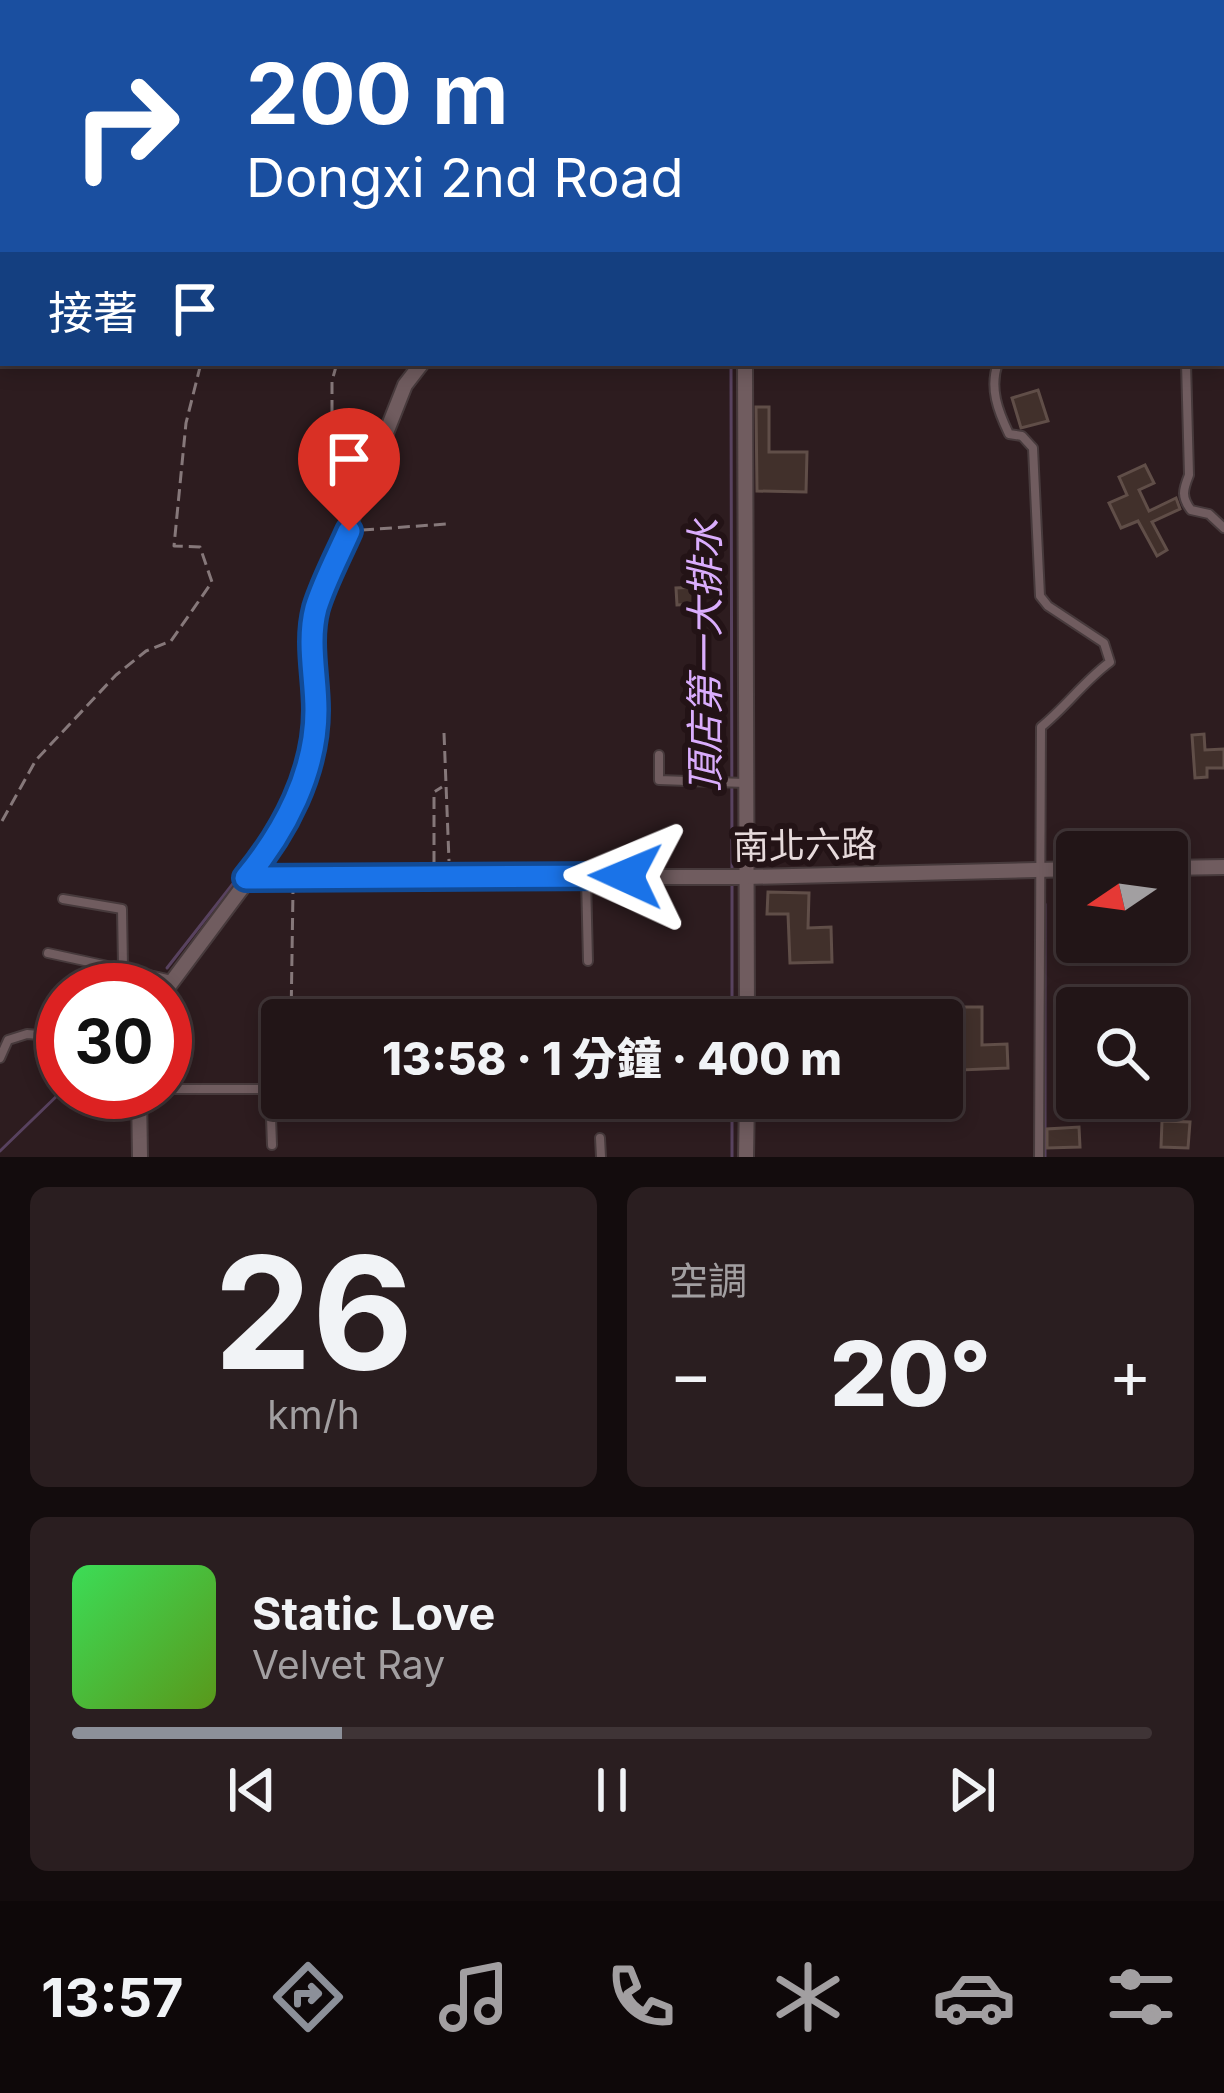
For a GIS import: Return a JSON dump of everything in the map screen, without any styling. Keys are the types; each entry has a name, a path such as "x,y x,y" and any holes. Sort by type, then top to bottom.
{"street":[{"path":"185,963 274,844 305,779 316,713 311,648 316,610 405,385 420,366"},
{"path":"745,366 747,999"},
{"path":"1188,868 1224,867"},
{"name":"南北六路","path":"246,878 747,877 1056,869"},
{"path":"139,1119 140,1157"},
{"path":"746,1157 747,1119"}],"lane":[{"path":"998,366 997,409 1009,434 1022,436 1033,448 1040,596 1104,643 1110,662 1041,728 1039,1157"},
{"path":"1186,366 1189,475 1182,492 1184,502 1224,528"},
{"path":"658,755 658,780 747,783"},
{"path":"585,875 588,961"},
{"path":"63,899 122,909 123,963"},
{"path":"48,953 102,963"},
{"path":"0,1058 8,1040 36,1035"},
{"path":"192,1089 270,1089 272,1145"},
{"path":"600,1138 601,1157"}],"path":[{"path":"2,821 36,760 116,674 146,651 171,641 212,581 200,547 174,546 186,423 199,366"},
{"path":"332,430 336,366"},
{"path":"349,531 447,524"},
{"path":"442,875 444,733"},
{"path":"442,875 434,792 443,786"},
{"path":"290,999 293,877"}],"building":[{"path":"1038,390 1048,421 1021,428 1012,398"},
{"path":"756,407 769,407 769,452 807,452 806,492 757,491"},
{"path":"1145,465 1154,483 1139,490 1149,511 1176,498 1180,509 1152,522 1167,550 1157,556 1138,521 1121,528 1109,503 1127,495 1119,477"},
{"path":"698,587 698,604 677,605 676,588"},
{"path":"1204,734 1205,750 1224,749 1224,768 1207,768 1207,777 1195,778 1192,735"},
{"path":"768,892 809,893 808,928 831,927 832,962 790,963 788,914 767,914"},
{"path":"963,1007 982,1007 982,1045 1007,1044 1008,1068 963,1070"},
{"path":"1162,1121 1190,1122 1188,1148 1161,1147"},
{"path":"1079,1127 1080,1147 1047,1148 1047,1129"}],"waterway":[{"name":"頂店第一大排水","path":"731,366 732,871"},
{"path":"171,963 239,876"},
{"name":"頂店第一大排水","path":"732,881 732,999"},
{"path":"1045,904 1045,1157"},
{"path":"0,1151 36,1116"},
{"name":"頂店第一大排水","path":"732,1119 732,1157"}],"route":[{"path":"349,531 316,610 311,648 316,713 305,779 274,844 246,878 626,876"}]}
